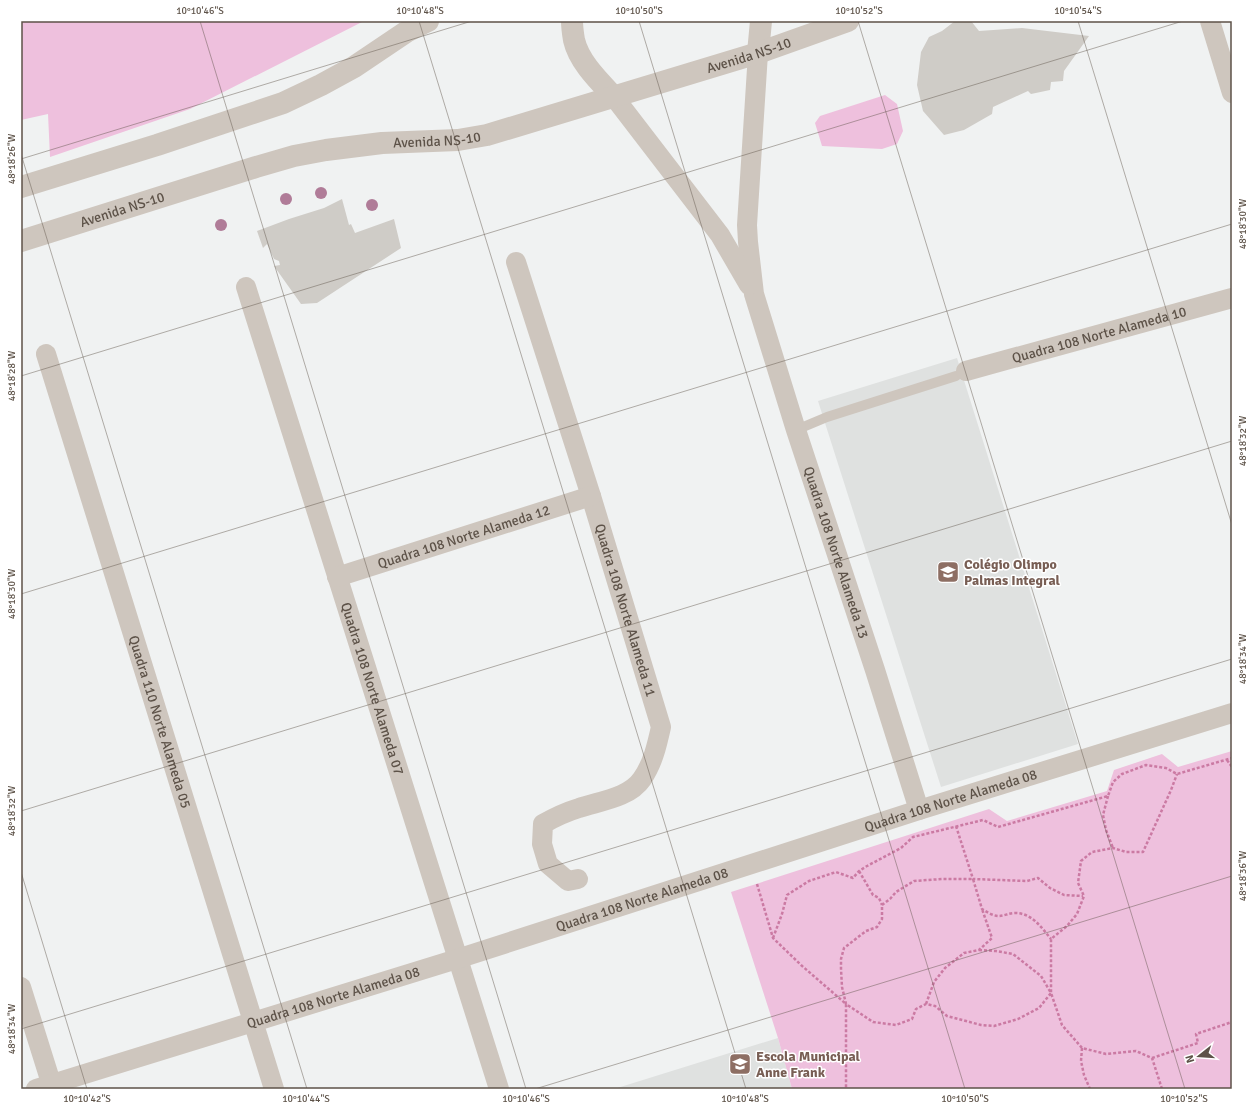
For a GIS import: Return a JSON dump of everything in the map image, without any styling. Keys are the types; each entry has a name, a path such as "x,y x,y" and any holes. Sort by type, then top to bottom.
{"street":[{"path":"21,188 283,103 321,85 354,66 406,32 428,21"},
{"path":"572,21 574,41 581,57 614,97 720,235 754,294"},
{"path":"754,294 747,225 761,21"},
{"name":"Avenida NS-10","path":"21,241 294,156 362,145 414,141 458,140 487,135 758,54 848,21"},
{"path":"1210,21 1232,93"},
{"name":"Quadra 108 Norte Alameda 11","path":"516,262 661,727 654,756 642,780 626,794 555,817 543,824 542,844 548,864 568,881 578,879"},
{"name":"Quadra 108 Norte Alameda 07","path":"246,287 498,1089"},
{"name":"Quadra 108 Norte Alameda 13","path":"754,294 796,430 919,810"},
{"name":"Quadra 108 Norte Alameda 10","path":"961,373 1232,298"},
{"name":"Quadra 110 Norte Alameda 05","path":"46,354 274,1089"},
{"name":"Quadra 108 Norte Alameda 12","path":"337,577 590,496"},
{"name":"Quadra 108 Norte Alameda 08","path":"47,1087 458,959 919,810 1232,713"},
{"path":"21,986 47,1087"}],"lane":[{"path":"796,430 827,417 961,373"}],"path":[{"path":"1112,848 1103,815 1113,782 1122,774 1146,765 1166,768 1177,774 1232,758"},
{"path":"1227,760 1232,767"},
{"path":"1051,939 1067,926 1077,914 1084,896 1078,882 1081,861 1092,852 1112,848 1126,852 1143,852 1177,774"},
{"path":"773,938 787,895 809,881 836,872 853,878 859,871 901,848 913,837 983,820 998,827 1108,796"},
{"path":"956,826 992,938 979,950"},
{"path":"846,1089 846,1004 842,987 841,959 844,948 877,926 882,919 882,905 879,898 873,894 859,871"},
{"path":"882,905 896,892 914,881 942,879 1027,881 1038,878 1050,888 1064,894 1084,896"},
{"path":"757,883 773,938 846,1004 874,1022 896,1025 912,1018 916,1009 926,1004 935,1006 947,1016 981,1025 994,1026 1018,1019 1039,1008 1051,993 1051,939 1038,922 1026,914 1014,913 999,916 982,909"},
{"path":"926,1004 934,982 945,968 964,953 979,950 1013,954 1041,976 1051,993 1062,1025 1082,1048 1106,1054 1136,1051 1152,1058 1198,1043 1196,1034 1232,1022"},
{"path":"1082,1048 1080,1061 1090,1089"},
{"path":"1152,1058 1162,1089"}],"shaded area":[{"path":"21,21 364,21 190,109 50,157 48,114 21,120"},
{"path":"885,95 897,104 903,131 897,144 882,149 822,146 815,123 820,116"},
{"name":"Colégio Olimpo Palmas Integral","path":"957,358 1078,744 941,787 818,401"},
{"path":"1232,751 1232,1089 792,1089 778,1038 731,892 989,809 1007,821 1107,791 1114,770 1162,754 1178,767"},
{"name":"Escola Municipal Anne Frank","path":"778,1038 792,1089 614,1089"}],"building":[{"path":"955,21 971,21 979,31 1022,28 1089,36 1064,71 1063,81 1051,82 1050,90 1031,94 1028,91 993,107 992,114 964,130 944,135 923,111 917,85 921,52 929,37 942,31"},
{"path":"342,199 349,225 351,224 355,233 394,219 401,248 317,303 301,304 274,266 280,265 279,261 274,259 267,244 263,248 257,231 324,208"}],"place":[{"name":"Colégio Olimpo Palmas Integral","path":"948,572"},
{"name":"Escola Municipal Anne Frank","path":"740,1064"}]}
